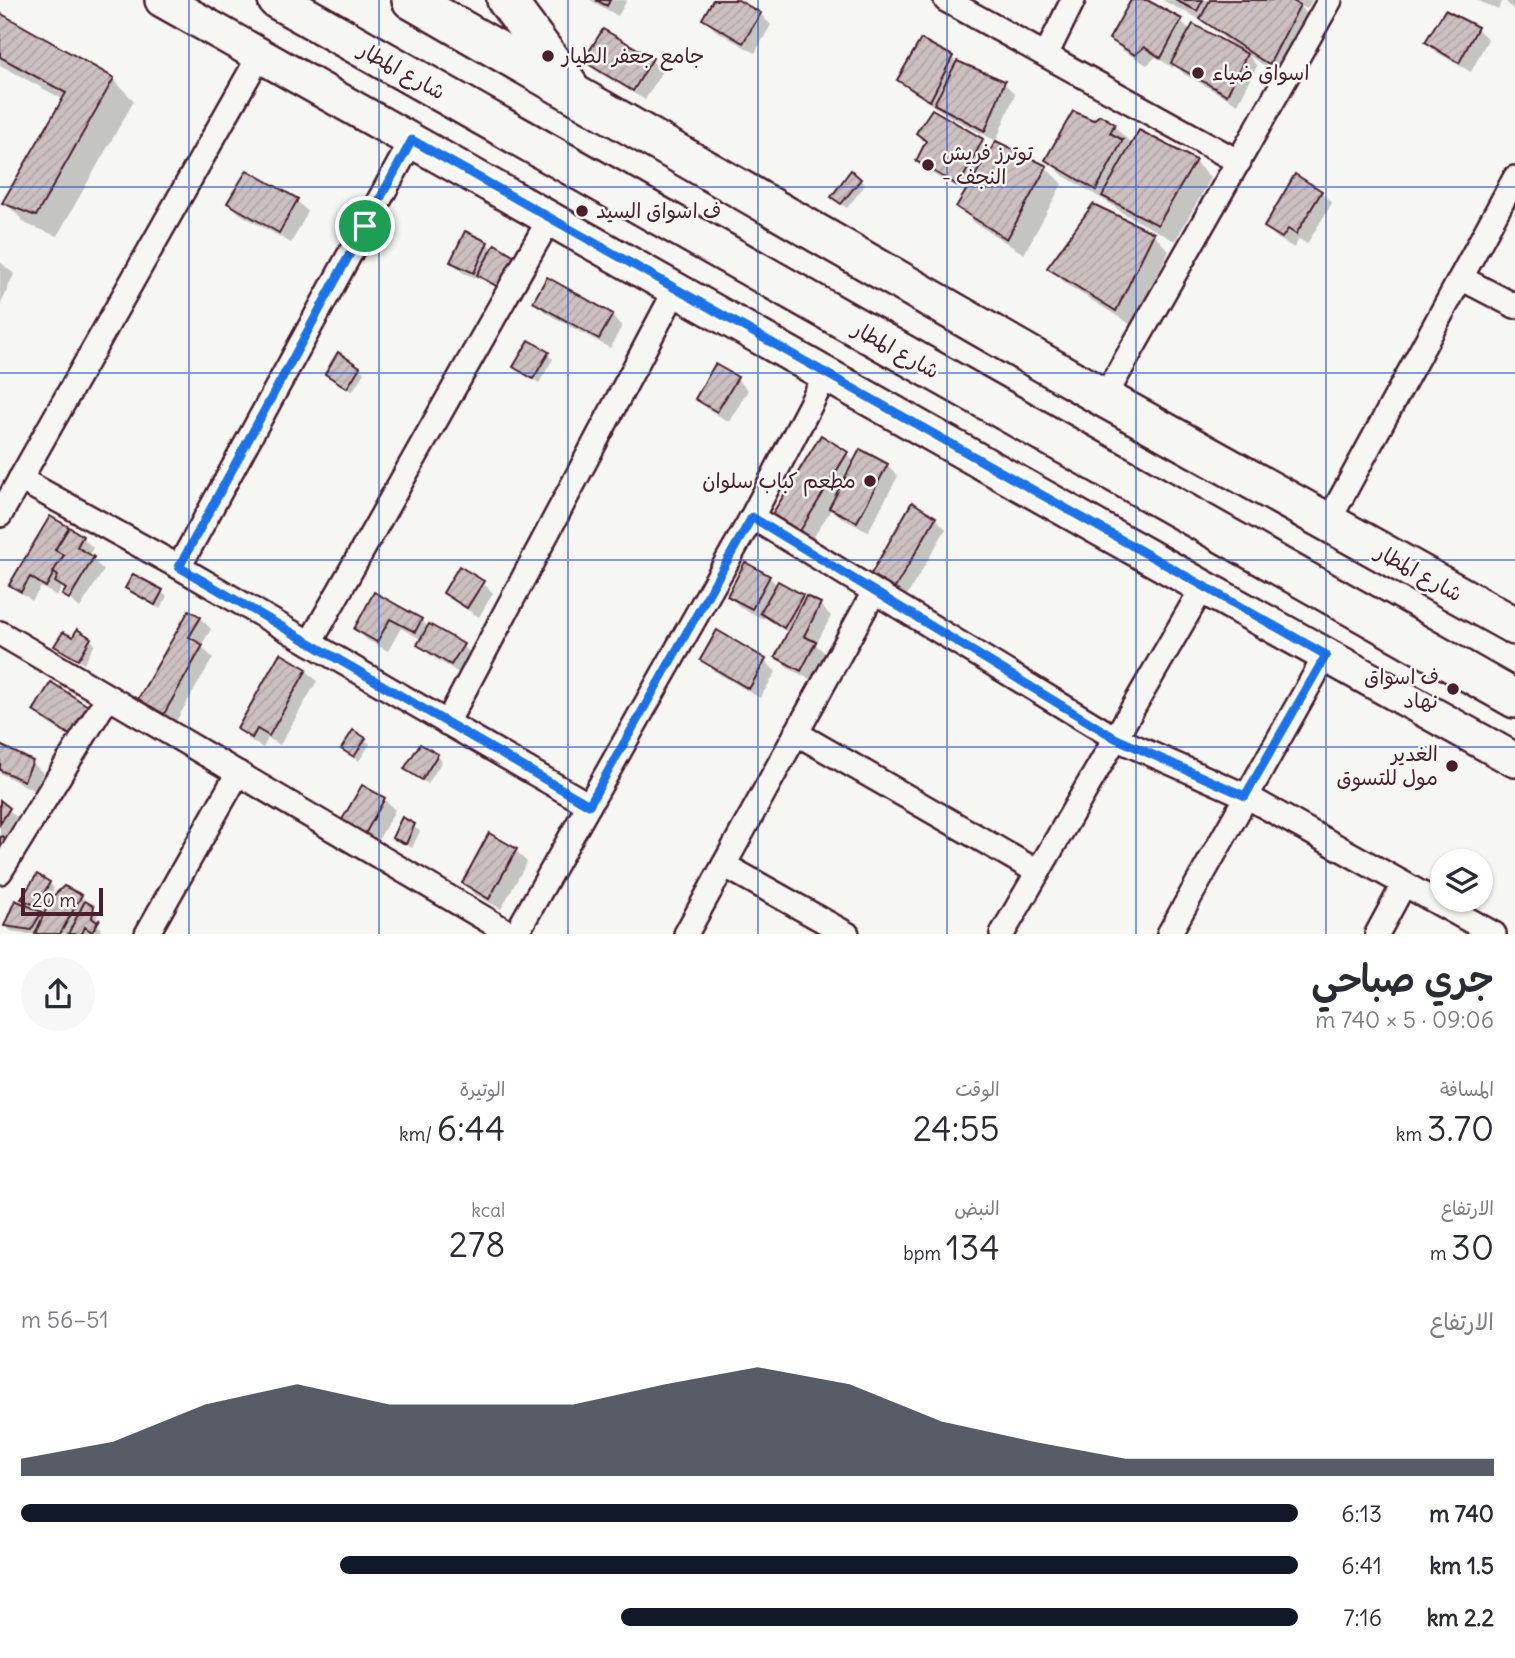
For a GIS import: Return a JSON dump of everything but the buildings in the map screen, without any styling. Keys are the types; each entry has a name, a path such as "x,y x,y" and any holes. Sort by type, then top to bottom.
{"main road":[{"name":"شارع المطار","path":"277,0 1515,699"},
{"name":"شارع المطار","path":"411,0 1104,398 1515,626"},
{"path":"506,0 576,94"}],"street":[{"path":"162,0 1515,760"},
{"path":"946,0 1238,162"},
{"path":"1046,55 1073,0"},
{"path":"1104,398 1330,0"},
{"path":"0,515 260,55"},
{"path":"179,567 412,140"},
{"path":"1328,522 1515,178"},
{"path":"310,643 550,218"},
{"path":"1461,278 1515,306"},
{"path":"447,723 676,289"},
{"path":"516,933 752,517 827,373"},
{"path":"20,479 179,567 589,805"},
{"path":"752,517 1115,738 1245,796 1493,933"},
{"path":"1002,933 1203,587"},
{"path":"686,933 874,592"},
{"path":"0,633 511,933"},
{"path":"1168,933 1326,655"},
{"path":"0,872 108,696"},
{"path":"796,733 1038,872"},
{"path":"147,933 238,773"},
{"path":"723,865 847,933"},
{"path":"1377,933 1404,884"}],"place":[{"name":"جامع جعفر الطيار","path":"548,56"},
{"name":"اسواق ضياء","path":"1198,73"},
{"name":"توترز فريش - النجف","path":"928,165"},
{"name":"ف اسواق السيد","path":"582,211"},
{"name":"مطعم كباب سلوان","path":"870,481"},
{"name":"ف اسواق نهاد","path":"1453,689"},
{"name":"الغدير مول للتسوق","path":"1452,766"}],"route":[{"path":"412,140 1326,655 1245,796 1115,738 752,517 589,805 179,567 365,226 412,140"}]}
